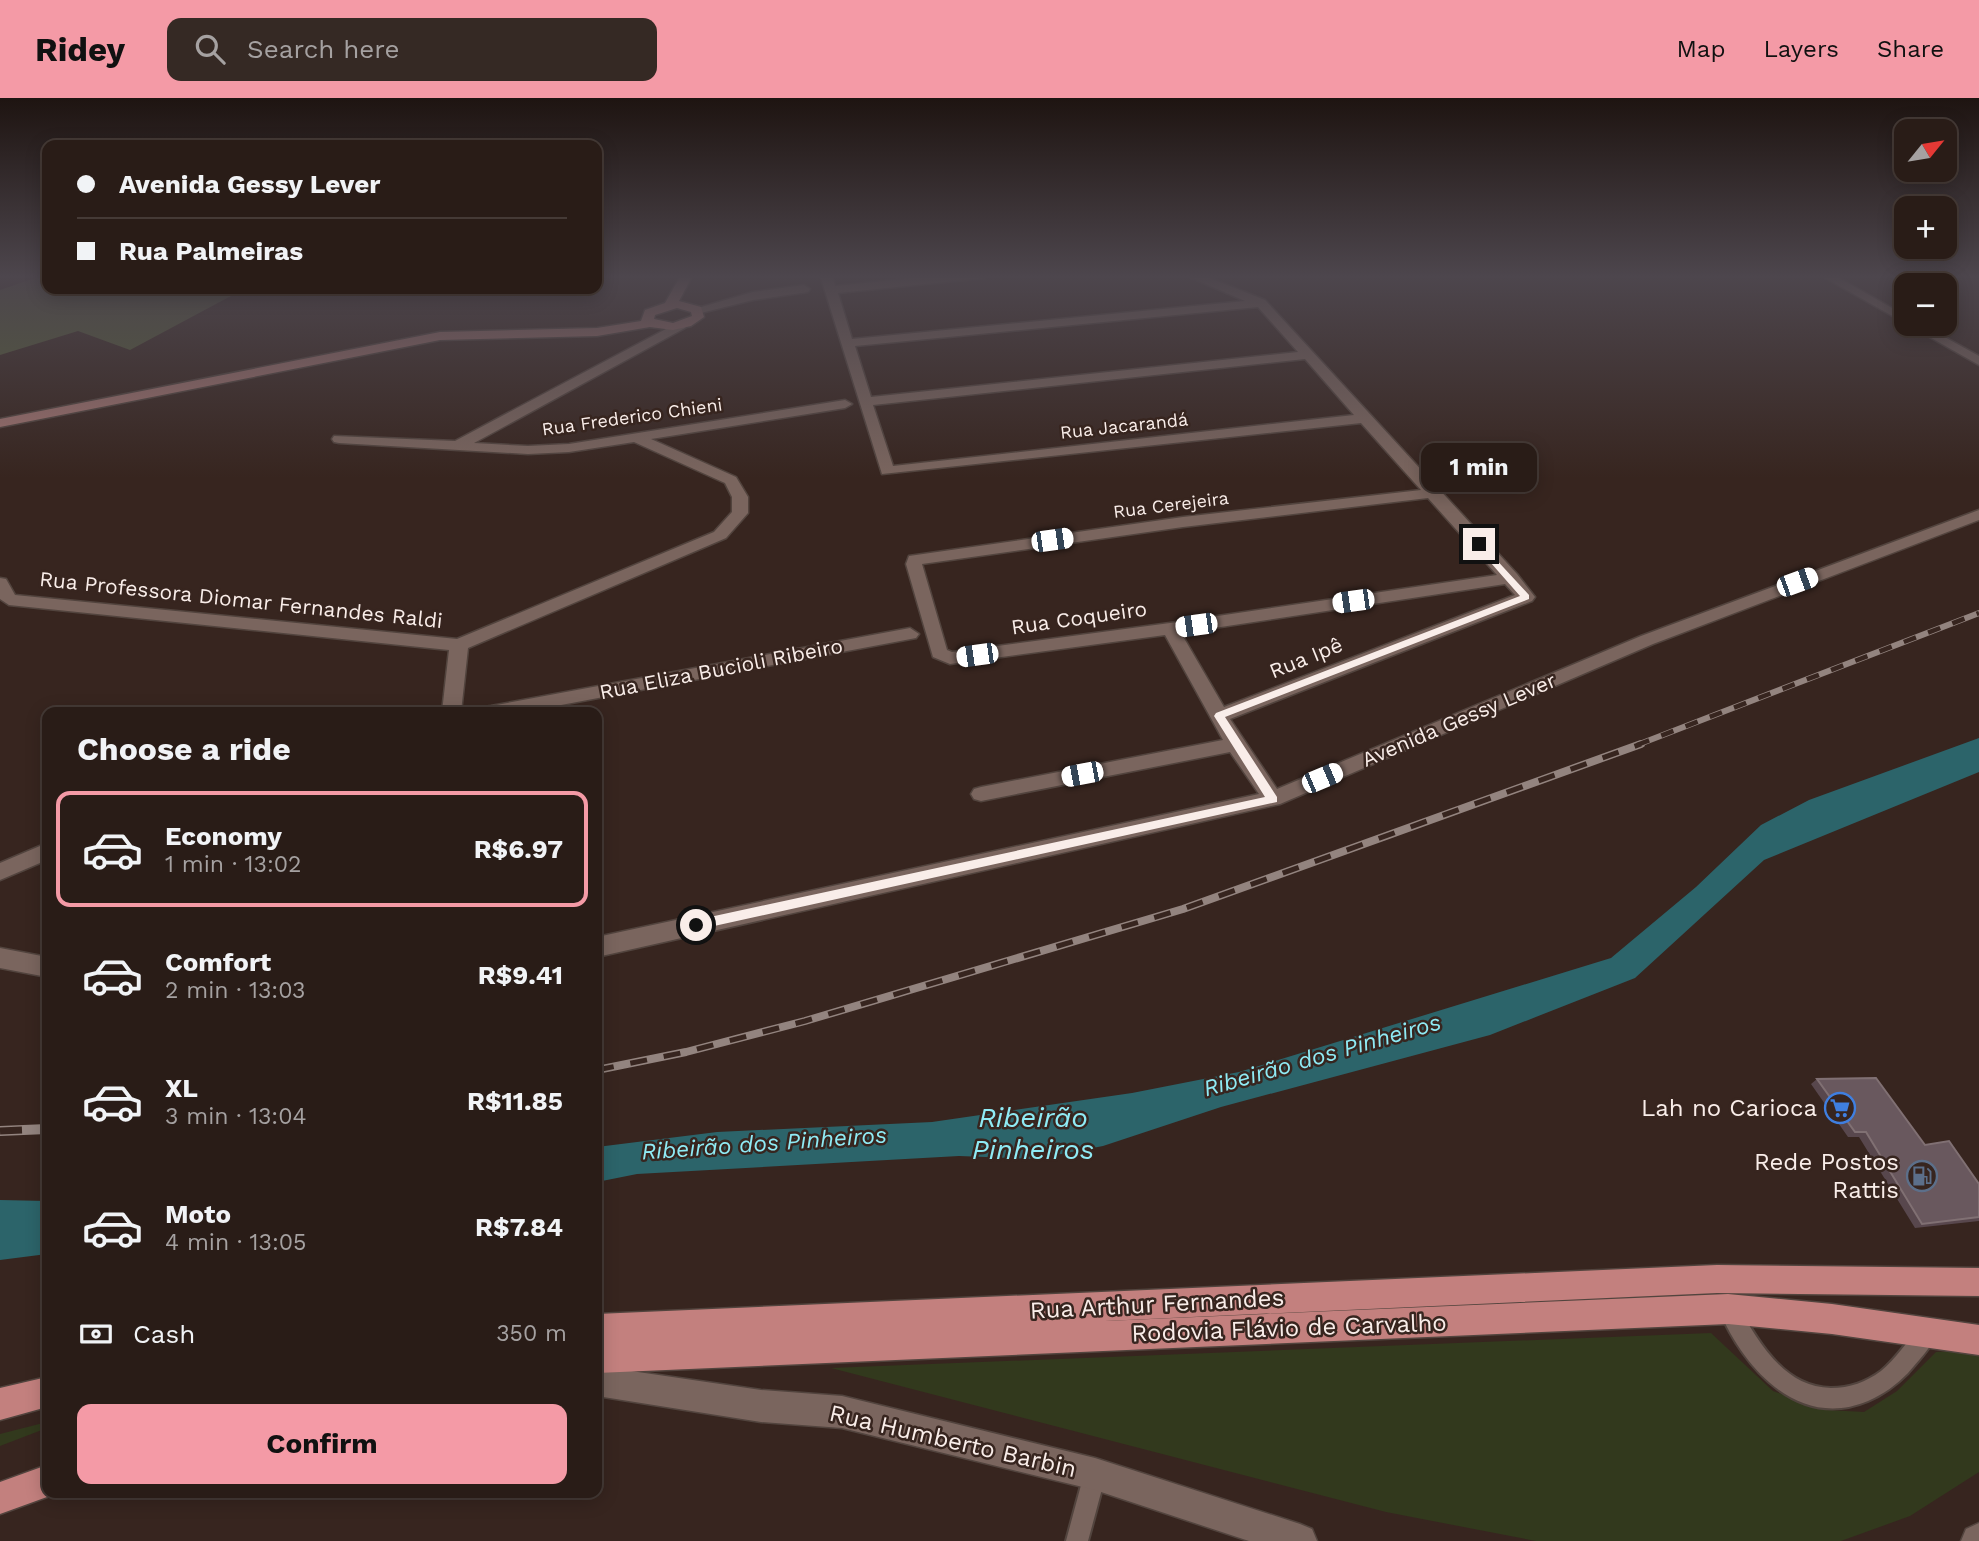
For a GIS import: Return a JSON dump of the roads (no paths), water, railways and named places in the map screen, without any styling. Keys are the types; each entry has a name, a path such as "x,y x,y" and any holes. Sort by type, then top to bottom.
{"main road":[{"path":"0,423 408,342"},
{"path":"1717,1279 1979,1282"},
{"name":"Rua Arthur Fernandes","path":"602,1329 1717,1279"},
{"name":"Rodovia Flávio de Carvalho","path":"602,1358 1728,1310 1832,1319 1979,1340"},
{"path":"0,1404 42,1393"},
{"path":"0,1498 42,1483"}],"street":[{"path":"457,446 649,342"},
{"path":"855,342 848,343 866,402 1309,355"},
{"path":"1297,342 1511,578"},
{"path":"1945,342 1979,361"},
{"path":"1958,342 1979,354"},
{"name":"Rua Jacarandá","path":"866,402 887,471 1365,418"},
{"name":"Rua Frederico Chieni","path":"338,439 528,450 569,448 639,439 845,404"},
{"name":"Rua Professora Diomar Fernandes Raldi","path":"0,583 4,604 458,645 719,535 740,513 740,497 731,480 639,439"},
{"name":"Rua Cerejeira","path":"943,657 915,560 1183,522 1432,493"},
{"name":"Avenida Gessy Lever","path":"602,946 1273,799 1647,640 1979,515"},
{"name":"Rua Ipê","path":"1219,716 1526,597 1511,578"},
{"name":"Rua Coqueiro","path":"943,657 1170,629 1511,578"},
{"path":"1170,629 1235,744 1273,799"},
{"name":"Rua Eliza Bucioli Ribeiro","path":"518,707 910,634"},
{"path":"452,707 458,645"},
{"path":"981,794 1235,744"},
{"path":"0,872 42,852"},
{"path":"0,958 42,966"},
{"name":"Rua Humberto Barbin","path":"602,1382 761,1406 842,1412 1095,1474 1300,1541"}],"lane":[{"path":"1717,1279 1728,1310 1765,1365 1795,1389 1814,1398 1831,1401 1864,1393 1889,1378 1927,1334"},
{"path":"1077,1541 1095,1474"}],"water":[{"name":"Ribeirão Pinheiros","path":"1979,738 1979,772 1764,860 1635,978 1490,1035 1221,1107 1103,1146 1035,1159 959,1156 637,1174 602,1181 602,1146 717,1132 932,1122 1132,1093 1239,1072 1611,958 1696,887 1761,825 1809,800"},
{"path":"0,1200 42,1201 42,1255 0,1260"}],"railway":[{"path":"1637,745 1979,613"},
{"path":"602,1069 686,1052 805,1021 1183,909 1641,744"},
{"path":"0,1131 42,1129"}],"place":[{"name":"Lah no Carioca","path":"1840,1108"},
{"name":"Rede Postos Rattis","path":"1922,1176"}],"water label":[{"name":"Ribeirão dos Pinheiros","path":"1322,1055"},
{"name":"Ribeirão dos Pinheiros","path":"764,1143"}]}
